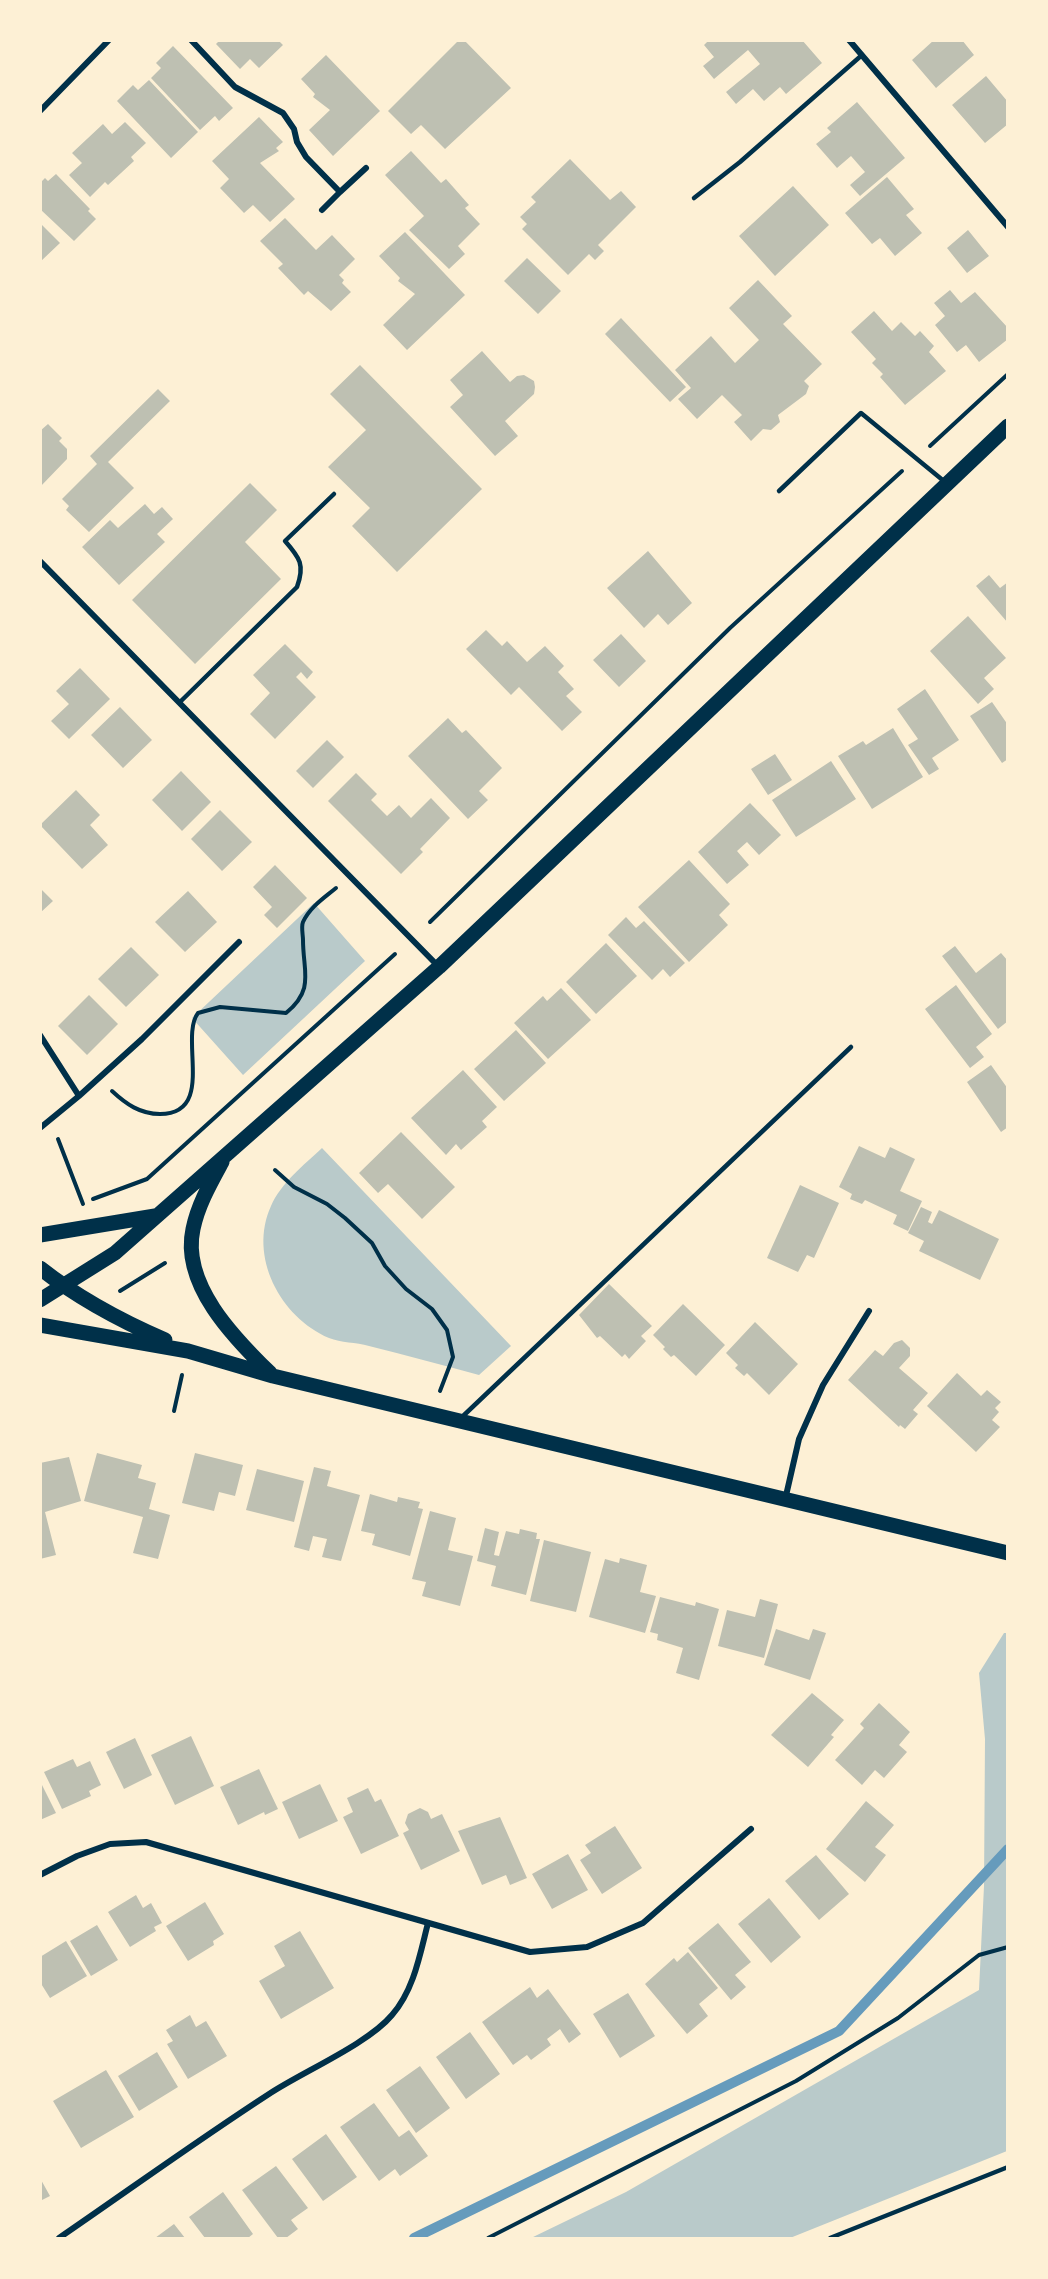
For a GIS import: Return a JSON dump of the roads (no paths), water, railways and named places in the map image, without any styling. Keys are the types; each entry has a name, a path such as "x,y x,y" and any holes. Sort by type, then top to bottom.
{"main road":[{"path":"40,1300 115,1253 440,967 1008,426"},
{"path":"228,1152 201,1200 192,1231 192,1257 201,1284 222,1320 273,1376"},
{"path":"40,1235 155,1216"},
{"path":"40,1268 63,1286 98,1307 188,1351"},
{"path":"40,1325 188,1351 273,1376 1008,1553"}],"street":[{"path":"40,111 109,40"},
{"path":"191,40 235,87 283,113 294,129 297,142 306,158 340,192"},
{"path":"849,40 1008,227"},
{"path":"322,210 366,168"},
{"path":"40,561 440,967"},
{"path":"40,1128 142,1040 239,942"},
{"path":"40,1035 79,1096"},
{"path":"785,1500 799,1439 818,1396 869,1311"},
{"path":"40,1875 77,1856 110,1844 146,1842 530,1952 587,1947 643,1923 751,1829"},
{"path":"59,2238 270,2093 373,2031 392,2016 405,1997 416,1972 428,1923"}],"lane":[{"path":"694,198 749,154 862,55"},
{"path":"780,491 861,413 947,484"},
{"path":"180,702 297,587 303,570 299,556 285,541 334,494"},
{"path":"459,1419 851,1047"},
{"path":"830,2238 1008,2167"}],"waterway":[{"path":"414,2238 839,2031 1008,1849"}]}
